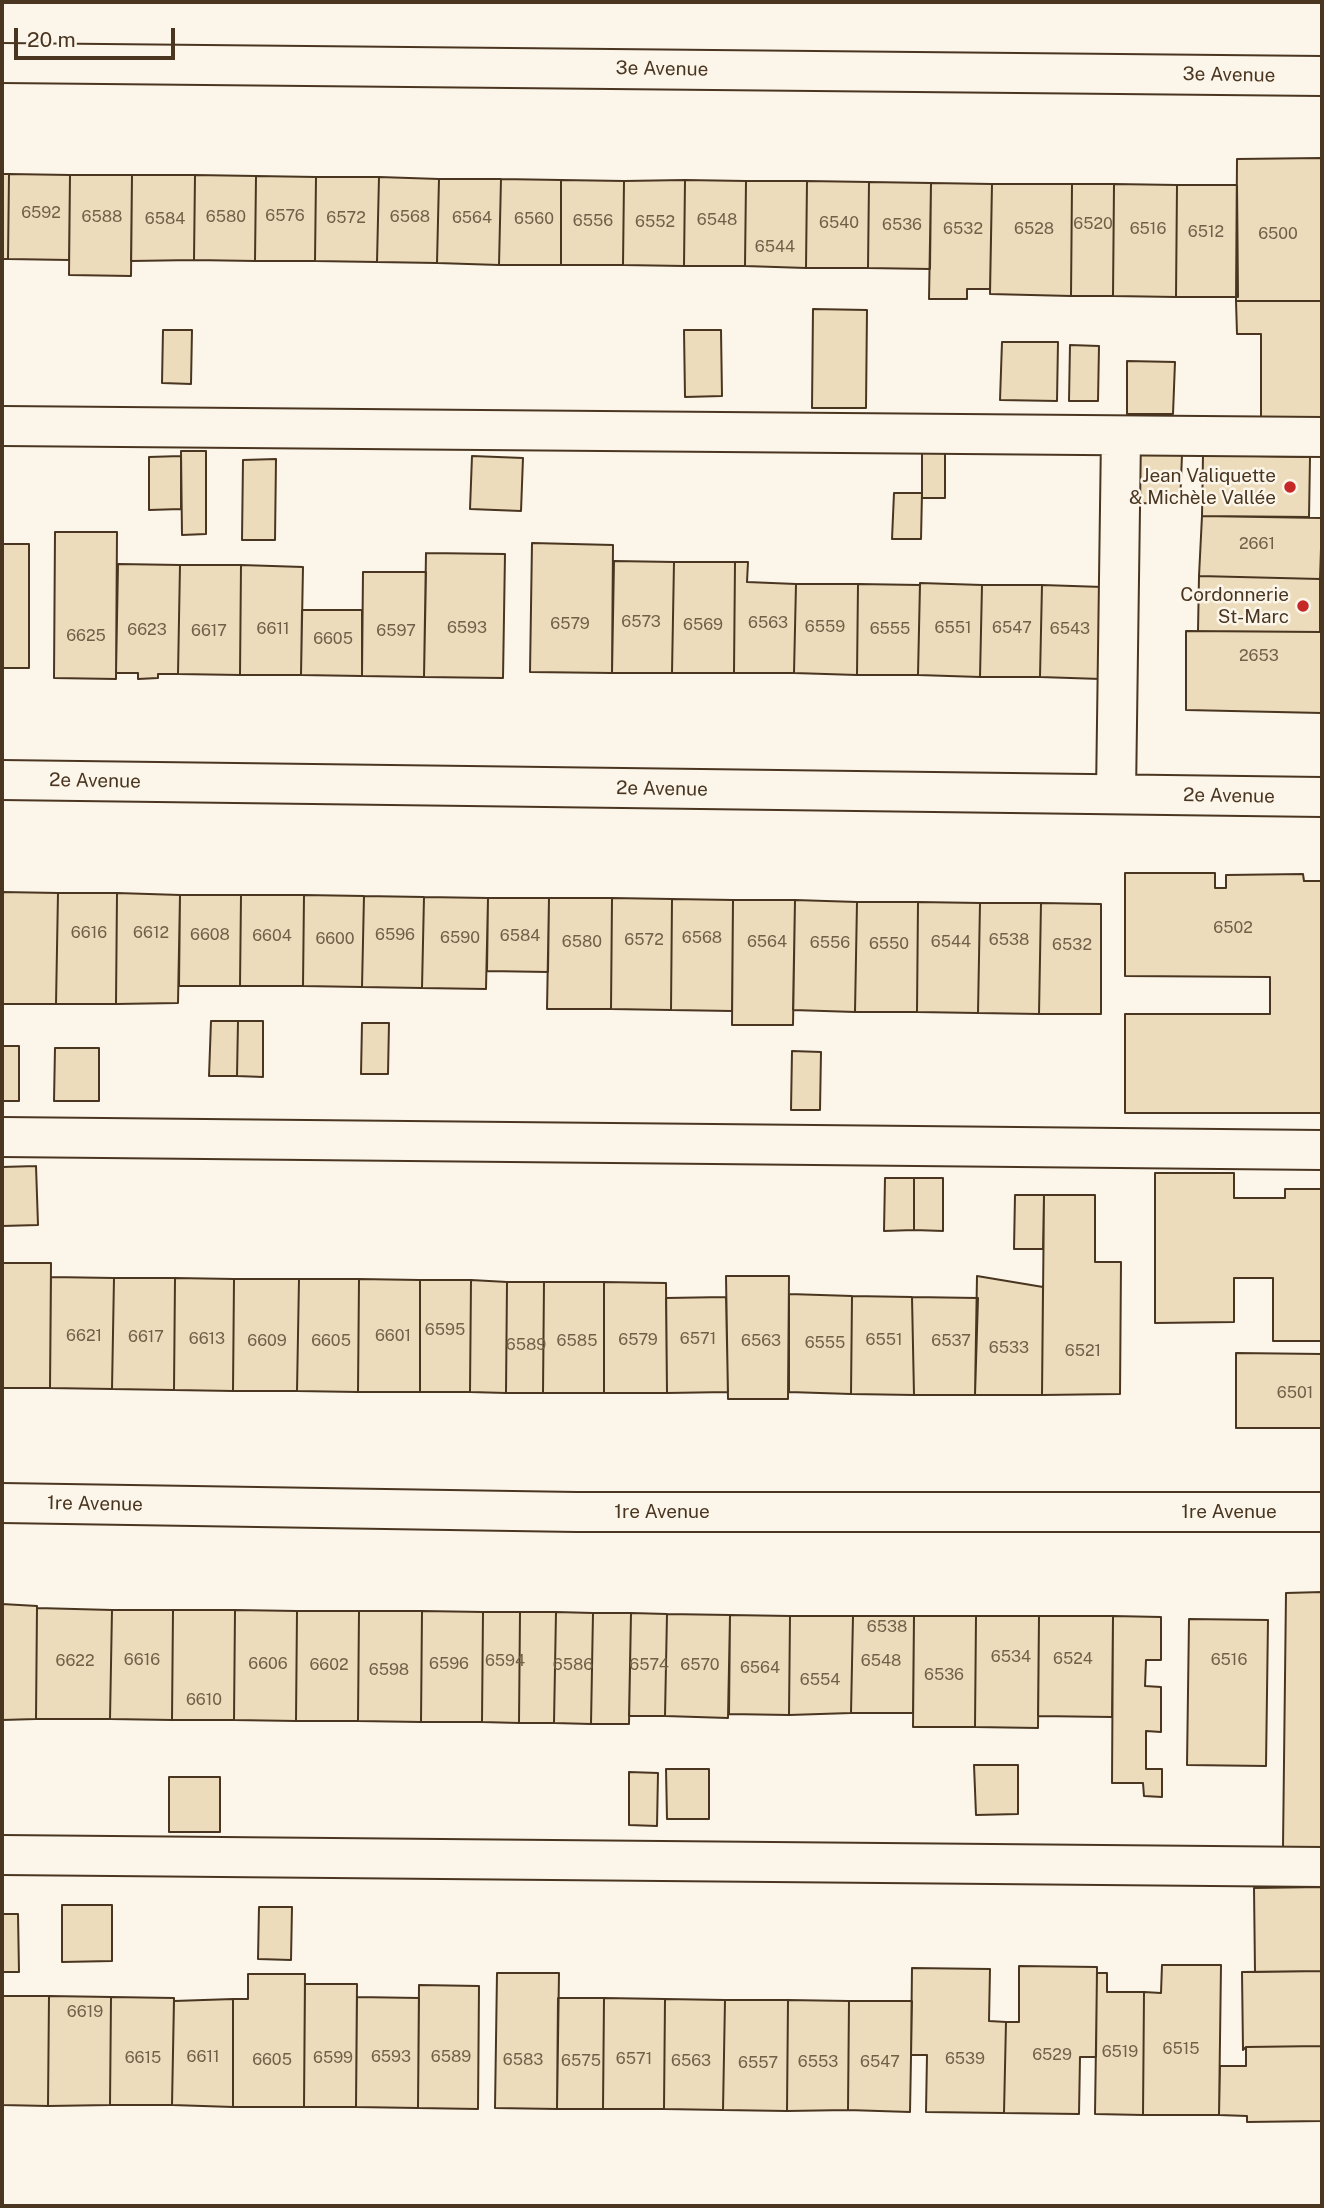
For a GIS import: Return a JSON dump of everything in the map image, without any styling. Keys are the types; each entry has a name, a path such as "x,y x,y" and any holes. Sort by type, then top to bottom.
{"street":[{"name":"3e Avenue","path":"2,63 1322,76"},
{"path":"2,426 1322,437"},
{"path":"1116,794 1121,436"},
{"name":"2e Avenue","path":"2,780 1322,797"},
{"path":"2,1137 1322,1150"},
{"name":"1re Avenue","path":"2,1503 578,1512 1322,1512"},
{"path":"2,1855 1322,1867"}],"building":[{"path":"1322,158 1322,301 1236,301 1237,159"},
{"path":"2,174 9,174 8,259 2,259"},
{"path":"9,174 70,175 69,260 8,259"},
{"path":"70,175 132,175 131,276 69,275"},
{"path":"132,175 195,175 194,260 131,261"},
{"path":"195,175 256,176 255,261 194,260"},
{"path":"256,176 316,177 315,261 255,261"},
{"path":"316,177 379,177 377,262 315,261"},
{"path":"379,177 439,179 437,263 377,262"},
{"path":"439,179 501,179 499,265 437,263"},
{"path":"501,179 561,180 561,265 499,265"},
{"path":"561,180 624,181 623,265 561,265"},
{"path":"685,180 684,266 623,265 624,181"},
{"path":"685,180 746,181 745,266 684,266"},
{"path":"746,181 807,181 806,268 745,266"},
{"path":"807,181 869,182 868,268 806,268"},
{"path":"869,182 931,183 930,269 868,268"},
{"path":"931,183 992,184 990,289 967,289 967,299 929,299"},
{"path":"992,184 1072,184 1071,296 990,294"},
{"path":"1072,184 1114,184 1113,296 1071,296"},
{"path":"1114,184 1177,185 1176,297 1113,296"},
{"path":"1177,185 1237,185 1238,297 1176,297"},
{"path":"1236,301 1322,301 1322,418 1261,417 1261,334 1237,334"},
{"path":"813,309 867,310 866,408 812,408"},
{"path":"163,330 192,330 191,384 162,383"},
{"path":"684,330 721,330 722,396 685,397"},
{"path":"1002,342 1058,342 1057,401 1000,400"},
{"path":"1070,345 1099,346 1098,401 1069,401"},
{"path":"1127,361 1175,362 1173,414 1127,414"},
{"path":"181,451 206,451 206,534 182,535"},
{"path":"922,452 945,452 945,498 922,498"},
{"path":"1137,453 1182,455 1180,504 1135,503"},
{"path":"1203,455 1310,457 1309,517 1202,516"},
{"path":"181,456 181,509 149,510 149,457"},
{"path":"472,456 523,458 521,511 470,509"},
{"path":"276,459 275,540 242,540 243,460"},
{"path":"894,493 922,493 921,539 892,539"},
{"path":"1202,516 1322,518 1320,579 1199,576"},
{"path":"55,532 117,532 116,679 54,678"},
{"path":"532,543 613,545 612,673 530,672"},
{"path":"2,544 29,544 29,668 2,668"},
{"path":"426,553 505,554 503,678 424,677"},
{"path":"614,561 674,562 672,673 612,673"},
{"path":"674,562 735,562 734,673 672,673"},
{"path":"735,562 748,562 747,582 796,584 794,673 734,673"},
{"path":"118,564 180,565 178,674 158,674 158,678 138,679 138,673 116,673"},
{"path":"180,565 241,565 240,675 178,674"},
{"path":"241,565 303,567 301,675 240,675"},
{"path":"363,572 426,572 424,677 362,676"},
{"path":"1199,576 1320,579 1320,632 1198,631"},
{"path":"920,583 982,585 980,677 918,675"},
{"path":"796,584 858,584 857,675 794,673"},
{"path":"858,584 920,585 918,675 857,675"},
{"path":"982,585 1042,585 1040,677 980,677"},
{"path":"1042,585 1103,587 1101,679 1040,677"},
{"path":"302,610 362,610 362,676 301,675"},
{"path":"1186,631 1322,632 1322,713 1186,710"},
{"path":"1125,873 1215,873 1215,888 1226,888 1226,875 1303,874 1304,881 1322,881 1322,1113 1125,1113 1125,1014 1270,1014 1270,977 1125,976"},
{"path":"2,892 58,893 56,1004 2,1004"},
{"path":"58,893 117,893 116,1004 56,1004"},
{"path":"117,893 180,895 178,1003 116,1004"},
{"path":"180,895 241,895 240,986 179,986"},
{"path":"241,895 304,895 303,986 240,986"},
{"path":"304,895 364,896 362,987 303,986"},
{"path":"364,896 424,897 422,988 362,987"},
{"path":"424,897 488,898 486,989 422,988"},
{"path":"488,898 549,898 548,972 487,971"},
{"path":"549,898 612,898 611,1009 547,1009"},
{"path":"612,898 672,899 671,1010 611,1009"},
{"path":"672,899 733,900 732,1011 671,1010"},
{"path":"733,900 795,900 793,1025 732,1025"},
{"path":"795,900 857,902 855,1012 793,1010"},
{"path":"857,902 918,902 917,1012 855,1012"},
{"path":"918,902 980,903 978,1013 917,1012"},
{"path":"980,903 1041,903 1039,1014 978,1013"},
{"path":"1041,903 1101,904 1101,1014 1039,1014"},
{"path":"211,1021 238,1021 237,1076 209,1076"},
{"path":"238,1021 263,1021 263,1077 237,1076"},
{"path":"362,1023 389,1023 388,1074 361,1074"},
{"path":"2,1046 19,1046 19,1101 2,1101"},
{"path":"55,1048 99,1048 99,1101 54,1101"},
{"path":"792,1051 821,1052 820,1110 791,1110"},
{"path":"36,1166 38,1225 2,1226 2,1167"},
{"path":"1155,1173 1234,1173 1234,1198 1285,1198 1285,1189 1322,1189 1322,1341 1273,1341 1273,1278 1234,1278 1234,1322 1155,1323"},
{"path":"885,1178 914,1178 914,1230 884,1231"},
{"path":"914,1178 943,1178 943,1231 914,1230"},
{"path":"1015,1195 1044,1195 1043,1249 1014,1249"},
{"path":"1044,1195 1095,1195 1095,1262 1121,1262 1120,1394 1042,1395"},
{"path":"2,1263 51,1263 50,1388 2,1388"},
{"path":"726,1276 789,1276 788,1399 728,1399"},
{"path":"977,1276 1043,1287 1042,1395 975,1395"},
{"path":"51,1277 114,1278 112,1389 50,1388"},
{"path":"114,1278 175,1278 174,1390 112,1389"},
{"path":"175,1278 234,1279 233,1391 174,1390"},
{"path":"234,1279 299,1279 297,1391 233,1391"},
{"path":"299,1279 359,1279 358,1392 297,1391"},
{"path":"359,1279 420,1280 420,1392 358,1392"},
{"path":"420,1280 471,1280 470,1392 420,1392"},
{"path":"471,1280 507,1282 506,1393 470,1392"},
{"path":"507,1282 544,1282 543,1393 506,1393"},
{"path":"544,1282 604,1282 604,1393 543,1393"},
{"path":"604,1282 666,1283 667,1393 604,1393"},
{"path":"789,1294 852,1296 851,1394 789,1392"},
{"path":"852,1296 912,1297 914,1395 851,1394"},
{"path":"726,1297 728,1392 667,1393 666,1298"},
{"path":"912,1297 978,1298 975,1395 914,1395"},
{"path":"1236,1353 1322,1354 1322,1428 1236,1428"},
{"path":"1322,1592 1322,1848 1283,1847 1286,1593"},
{"path":"2,1604 37,1606 36,1719 2,1720"},
{"path":"37,1608 112,1610 110,1719 36,1719"},
{"path":"112,1610 173,1610 172,1720 110,1719"},
{"path":"173,1610 235,1610 234,1720 172,1720"},
{"path":"235,1610 297,1611 296,1721 234,1720"},
{"path":"297,1611 359,1611 358,1721 296,1721"},
{"path":"359,1611 422,1611 421,1722 358,1721"},
{"path":"422,1611 483,1612 482,1722 421,1722"},
{"path":"483,1612 520,1612 519,1723 482,1722"},
{"path":"520,1612 556,1612 554,1723 519,1723"},
{"path":"556,1612 593,1613 591,1724 554,1723"},
{"path":"593,1613 631,1613 629,1724 591,1724"},
{"path":"631,1613 667,1614 665,1716 629,1716"},
{"path":"667,1614 730,1615 728,1718 665,1716"},
{"path":"730,1615 790,1616 789,1715 729,1714"},
{"path":"790,1616 853,1616 851,1713 789,1715"},
{"path":"853,1616 914,1616 913,1713 851,1713"},
{"path":"914,1616 976,1616 975,1727 913,1727"},
{"path":"976,1616 1039,1616 1038,1728 975,1727"},
{"path":"1039,1616 1113,1616 1112,1717 1038,1716"},
{"path":"1113,1616 1161,1617 1161,1660 1146,1660 1145,1686 1161,1687 1161,1732 1146,1731 1146,1769 1162,1769 1162,1797 1144,1796 1143,1783 1112,1783"},
{"path":"1189,1619 1268,1620 1266,1766 1187,1765"},
{"path":"974,1765 1018,1765 1018,1814 976,1815"},
{"path":"666,1769 709,1769 709,1819 667,1819"},
{"path":"629,1772 658,1773 657,1826 629,1825"},
{"path":"169,1777 220,1777 220,1832 169,1832"},
{"path":"1322,1887 1322,1971 1255,1972 1254,1888"},
{"path":"62,1905 112,1905 112,1961 62,1962"},
{"path":"259,1907 292,1907 291,1960 258,1959"},
{"path":"2,1914 18,1914 19,1972 2,1972"},
{"path":"1162,1965 1221,1965 1219,2115 1143,2115 1144,1992 1161,1993"},
{"path":"1019,1966 1097,1967 1096,2057 1080,2057 1079,2114 1004,2113 1006,2022 1019,2022"},
{"path":"912,1968 990,1969 989,2021 1006,2022 1004,2113 926,2112 927,2055 911,2055"},
{"path":"1322,1971 1322,2046 1246,2047 1243,2050 1242,1972"},
{"path":"497,1973 559,1973 557,2109 495,2108"},
{"path":"1097,1973 1107,1973 1107,1992 1144,1992 1143,2115 1095,2114"},
{"path":"248,1974 305,1974 304,2107 233,2107 233,1999 248,1999"},
{"path":"305,1984 357,1984 356,2107 304,2107"},
{"path":"419,1985 479,1986 478,2109 418,2108"},
{"path":"2,1996 49,1996 48,2106 2,2105"},
{"path":"49,1996 111,1997 110,2105 48,2106"},
{"path":"111,1997 174,1998 172,2105 110,2105"},
{"path":"357,1997 419,1998 418,2108 356,2107"},
{"path":"558,1998 604,1998 603,2109 557,2109"},
{"path":"604,1998 665,1999 664,2109 603,2109"},
{"path":"233,1999 233,2107 172,2105 174,2001"},
{"path":"665,1999 725,2000 723,2110 664,2109"},
{"path":"725,2000 788,2000 787,2111 723,2110"},
{"path":"788,2000 849,2001 848,2110 787,2111"},
{"path":"849,2001 912,2001 910,2112 848,2110"},
{"path":"1322,2046 1322,2121 1247,2122 1247,2116 1219,2115 1220,2066 1246,2066 1246,2047"}],"place":[{"name":"Jean Valiquette & Michèle Vallée","path":"1290,487"},
{"name":"Cordonnerie St-Marc","path":"1303,606"}]}
